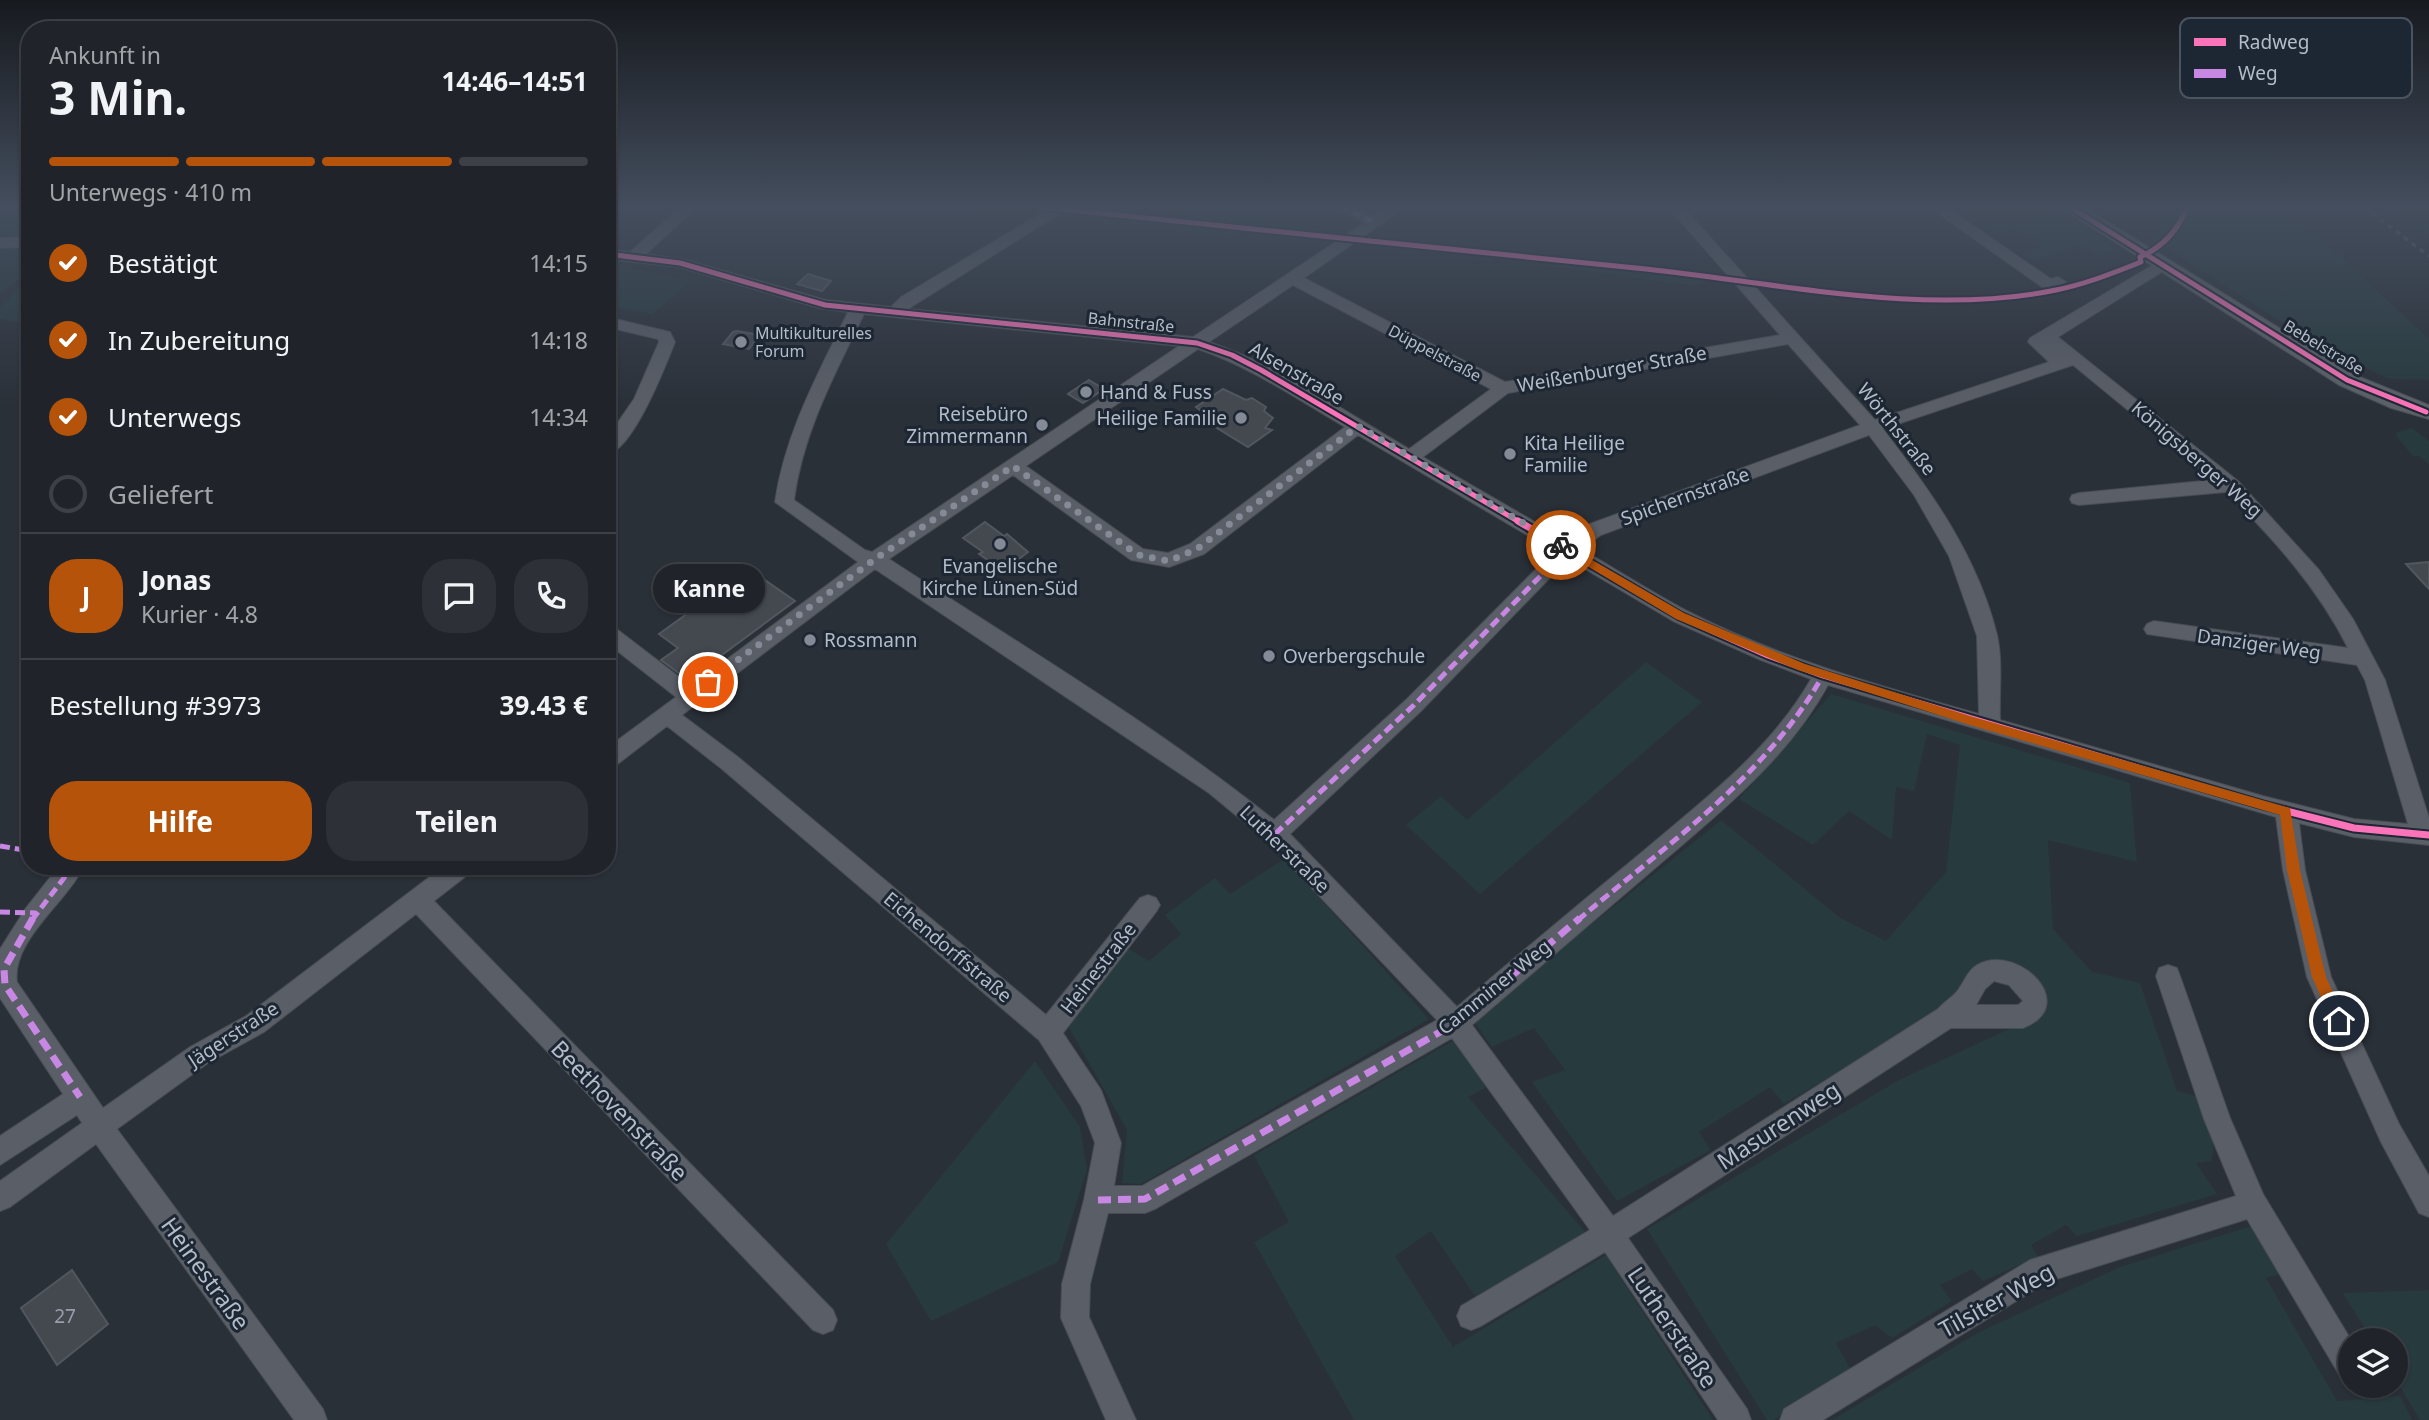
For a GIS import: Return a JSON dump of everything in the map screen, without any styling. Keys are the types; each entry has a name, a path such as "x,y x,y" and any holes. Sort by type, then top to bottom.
{"main road":[{"name":"Bebelstraße","path":"2177,273 2347,380 2428,414"}],"street":[{"name":"Bahnstraße","path":"714,273 814,303 1197,343"},
{"path":"895,312 907,300 952,273"},
{"path":"616,753 875,559 1084,416 1300,273"},
{"name":"Wörthstraße","path":"1735,273 1872,427 1921,491 1959,556 1987,636 1990,726"},
{"path":"2032,273 2048,284 2058,282"},
{"name":"Königsberger Weg","path":"2151,273 2036,342 2068,361 2204,460 2268,521 2298,557 2328,597 2365,658 2375,680 2426,835"},
{"name":"Düppelstraße","path":"1293,278 1503,388"},
{"name":"Lutherstraße","path":"858,309 806,420 785,486 784,502 860,556 875,559 1158,746 1217,787 1275,834 1456,1023 1609,1234 1736,1420"},
{"path":"616,324 664,336 667,342 649,388 616,440"},
{"name":"Weißenburger Straße","path":"1411,457 1503,388 1793,338"},
{"name":"Alsenstraße","path":"1197,343 1243,360 1706,628 1823,675 2286,811 2354,828 2426,835"},
{"name":"Spichernstraße","path":"1275,834 1414,705 1567,549 1594,530 1872,427 2068,361"},
{"path":"1013,466 1138,555 1169,561 1197,549 1358,426"},
{"path":"2079,499 2232,485"},
{"name":"Danziger Weg","path":"2154,629 2365,658"},
{"path":"616,639 689,696"},
{"name":"Camminer Weg","path":"1098,1200 1145,1199 1456,1023 1719,800 1780,740 1806,706 1823,675"},
{"name":"Eichendorffstraße","path":"666,714 730,763 1048,1032 1092,1099 1108,1143 1098,1200 1076,1284 1075,1318 1121,1420"},
{"path":"2286,811 2294,870 2319,977 2390,1133 2429,1203"},
{"name":"Heinestraße","path":"66,875 36,913 4,970 5,985 100,1127 312,1420"},
{"name":"Jägerstraße","path":"0,1197 199,1055 255,1024 448,875"},
{"name":"Beethovenstraße","path":"417,900 823,1320"},
{"name":"Heinestraße","path":"1048,1032 1148,905"},
{"path":"2168,976 2217,1119 2253,1204 2338,1346"},
{"name":"Masurenweg","path":"1609,1234 1947,1017"},
{"path":"0,1152 80,1097"},
{"name":"Tilsiter Weg","path":"1795,1420 2040,1270 2253,1204"},
{"path":"1471,1316 1609,1234"}],"green space":[{"path":"0,273 21,273 14,283 0,293"},
{"path":"616,273 653,273 691,281 652,314 616,308"},
{"path":"1602,273 1728,275 1694,286"},
{"path":"2206,273 2358,273 2429,339 2429,380 2389,379 2310,340"},
{"path":"21,287 21,322 0,319 0,307"},
{"path":"2412,428 2429,441 2429,464 2419,456 2413,456 2396,436 2397,432"},
{"path":"1646,662 1702,702 1480,894 1406,825 1441,796 1467,820"},
{"path":"1831,694 2130,783 2137,862 2048,840 2053,929 2092,972 2140,983 2177,1091 2197,1096 2214,1146 2211,1161 2196,1163 2217,1194 2077,1236 2066,1225 2031,1245 2038,1257 1983,1281 1972,1269 1940,1285 1952,1301 1892,1338 1875,1325 1836,1343 1850,1368 1774,1420 1767,1420 1647,1229 1899,1080 2024,1022 2046,1008 2016,963 1977,964 1939,1012 1784,1104 1770,1087 1699,1132 1711,1150 1617,1201 1532,1082 1565,1070 1534,1028 1492,1047 1473,1020 1721,820 1839,917 1886,941 1946,872 1960,745 1927,734 1914,791 1896,787 1892,840 1849,811 1813,845 1739,799"},
{"path":"1284,859 1429,1019 1141,1184 1122,1183 1127,1130 1068,1026 1124,946 1149,961 1181,934 1165,915 1215,878 1230,894"},
{"path":"1456,1039 1492,1084 1468,1097 1588,1235 1475,1296 1431,1231 1395,1256 1453,1347 1606,1255 1713,1420 1354,1420 1254,1242 1289,1222 1254,1155"},
{"path":"1035,1061 1080,1127 1087,1170 1058,1262 931,1321 886,1244"},
{"path":"2258,1224 2286,1272 2266,1278 2337,1401 2401,1398 2412,1420 1832,1420 1979,1332 2120,1267"},
{"path":"2429,1290 2429,1420 2420,1420 2407,1398 2408,1328 2365,1328 2343,1293"}],"building":[{"path":"808,274 831,281 822,291 797,284"},
{"name":"Multikulturelles Forum","path":"737,331 760,335 749,349 723,344"},
{"name":"Hand & Fuss","path":"1089,380 1104,389 1083,403 1068,394"},
{"name":"Heilige Familie","path":"1223,389 1246,400 1252,398 1266,407 1264,411 1273,418 1265,428 1272,430 1248,447 1212,425 1215,421 1196,407"},
{"name":"Evangelische Kirche Lünen-Süd","path":"985,522 1004,536 1007,534 1028,552 1019,559 1015,558 1015,564 1000,565 995,565 979,554 983,552 963,538"},
{"path":"2429,562 2429,589 2406,564"},
{"path":"749,569 795,601 688,680 661,660 678,648 659,634"},
{"path":"72,1270 108,1324 57,1365 21,1308"}],"marked path":[{"path":"1275,834 1414,705 1567,549"},
{"path":"1098,1200 1145,1199 1456,1023 1719,800 1780,740 1806,706 1823,675"},
{"path":"0,846 21,850"},
{"path":"66,875 36,913 13,952 4,969 5,985 80,1097"},
{"path":"0,912 36,913"}],"cycle path":[{"path":"715,273 825,305 1197,343 1232,355 1261,370 1680,616 1768,655 1823,675 1970,720 2263,805 2354,828 2429,835"},
{"path":"1683,273 1869,295 1934,299 1997,298 2055,290 2112,273"},
{"path":"2176,273 2347,380 2426,412"}],"way so far":[{"path":"708,682 875,559 1013,466 1138,555 1169,561 1197,549 1358,426 1561,545"}],"place":[{"name":"Multikulturelles Forum","path":"741,342"},
{"name":"Hand & Fuss","path":"1086,392"},
{"name":"Heilige Familie","path":"1241,418"},
{"name":"Reisebüro Zimmermann","path":"1042,425"},
{"name":"Kita Heilige Familie","path":"1510,454"},
{"name":"Evangelische Kirche Lünen-Süd","path":"1000,544"},
{"name":"Rossmann","path":"810,640"},
{"name":"Overbergschule","path":"1269,656"},
{"name":"Kanne","path":"708,682"}],"route":[{"path":"1561,545 1680,616 1768,655 1970,720 2286,811 2294,870 2319,977 2339,1021"}]}
